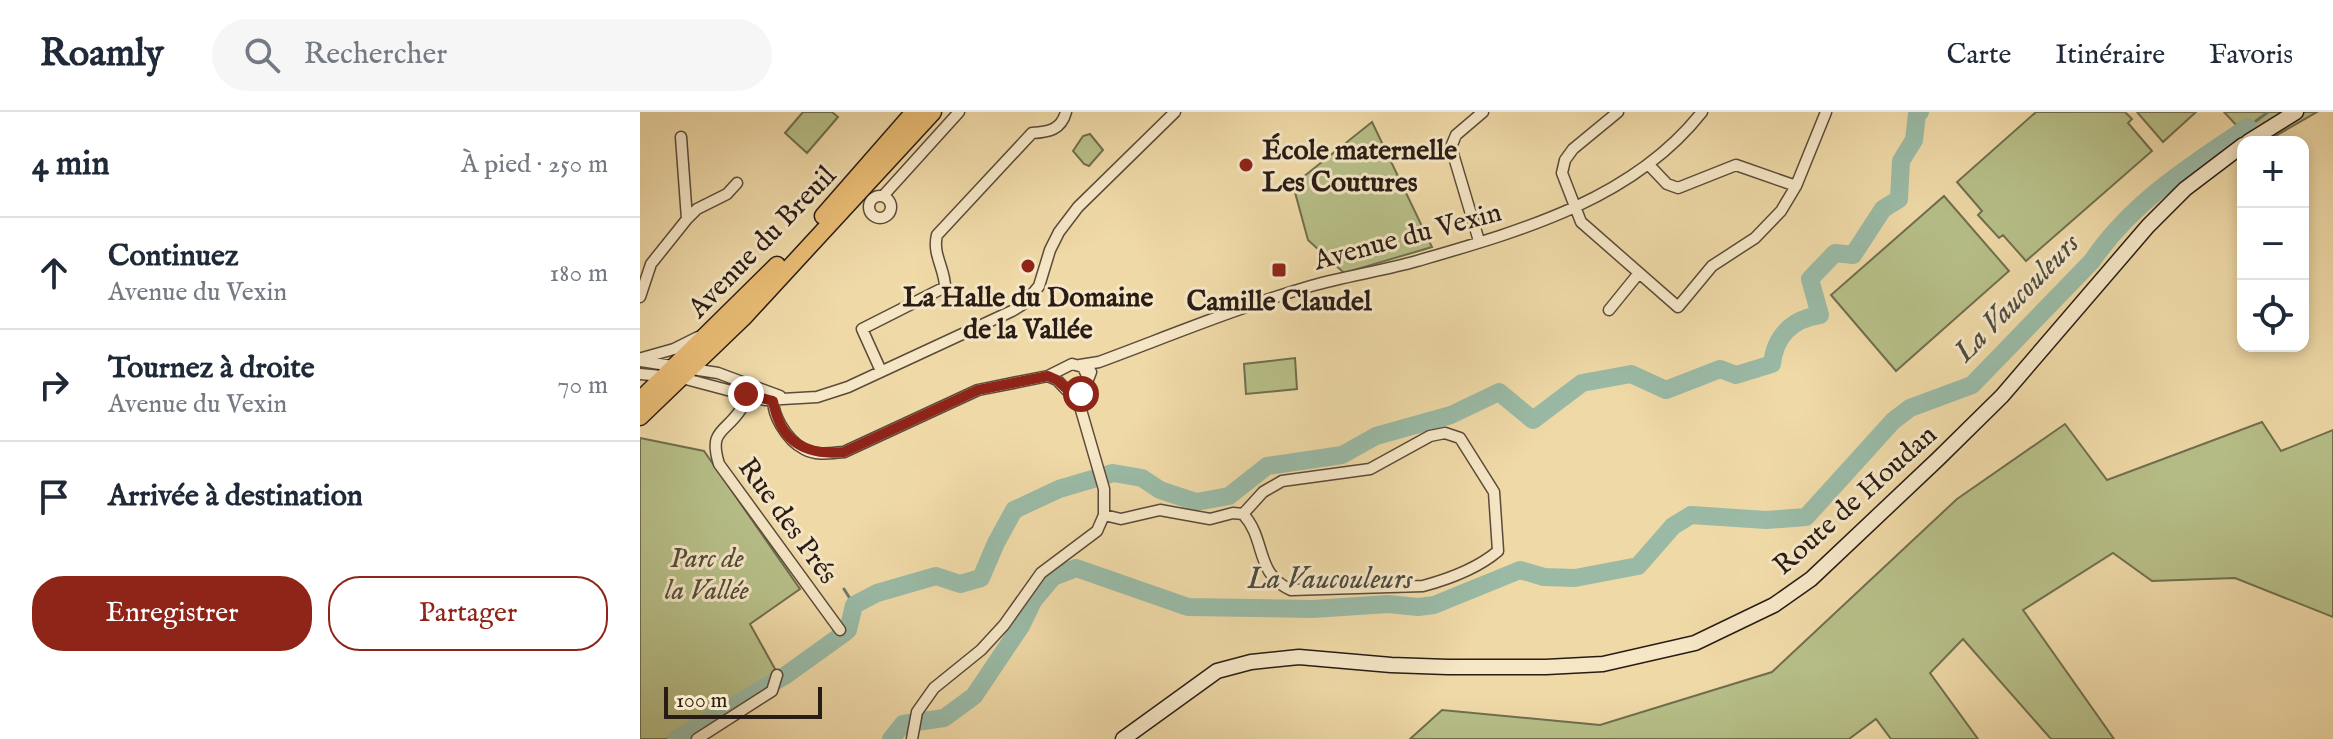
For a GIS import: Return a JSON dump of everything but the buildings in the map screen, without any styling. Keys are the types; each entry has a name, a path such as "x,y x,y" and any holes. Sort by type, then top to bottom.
{"main road":[{"name":"Avenue du Breuil","path":"679,372 714,329 802,239 914,112"},
{"name":"Avenue du Breuil","path":"640,400 709,351 743,318 933,112"},
{"path":"640,417 679,372"}],"street":[{"path":"883,196 959,112"},
{"path":"640,359 778,398 817,397 848,387 1025,303 1039,286 1059,232 1078,207 1175,112"},
{"path":"1479,241 1451,147 1456,135 1483,112"},
{"path":"1618,112 1573,149 1565,160 1562,173 1581,222 1678,307 1712,266 1755,238 1781,211 1796,186 1826,112"},
{"name":"Avenue du Vexin","path":"1080,365 1099,362 1235,310 1304,288 1417,261 1479,241 1602,196 1649,165 1684,134 1702,112"},
{"name":"Route de Houdan","path":"2258,136 2296,112"},
{"path":"881,371 862,329 945,287 935,243 937,235 1032,133 1051,131 1065,117"},
{"path":"681,137 687,219"},
{"name":"Route de Houdan","path":"1123,739 1217,671 1251,662 1299,657 1448,667 1603,664 1695,643 1774,605 1811,579 1938,459 2002,396 2148,226 2185,189 2237,151"},
{"path":"1649,165 1667,184 1678,188 1736,165 1796,186"},
{"path":"640,297 651,264 687,219 697,209 727,194 737,183"},
{"path":"1609,310 1639,273"},
{"path":"640,359 674,349 714,329"},
{"path":"709,351 718,373"},
{"path":"1079,403 1086,383 1099,362"},
{"path":"778,398 780,422 791,439 805,450 823,454 844,452 978,390 1048,376 1072,364 1080,365 1086,370 1086,383 1077,392 1070,392"},
{"path":"1060,383 1060,373 1065,367"},
{"path":"640,374 718,373 748,389"},
{"path":"912,736 917,712 934,688 981,650 1004,625 1041,573 1097,531 1104,515 1104,489 1079,403 1060,383 1048,376"},
{"name":"Rue des Prés","path":"748,389 743,407 720,429 715,441 719,464 840,630"},
{"path":"1104,515 1121,519 1160,510 1210,519 1233,513 1243,514 1251,523 1268,572 1278,584 1291,590 1423,586 1486,561 1498,551 1494,492 1460,438 1445,433 1430,436 1370,469 1282,481 1263,492 1243,514"},
{"path":"697,739 772,691 777,675"}],"green space":[{"path":"803,112 832,112 838,117 807,153 785,133"},
{"path":"2036,112 2125,112 2132,119 2128,123 2152,151 2026,261 2003,235 1999,238 1978,215 1982,211 1957,182"},
{"path":"2137,112 2196,112 2163,142"},
{"path":"2224,112 2317,112 2275,136 2246,136"},
{"path":"1372,122 1432,247 1344,273 1308,240 1293,185"},
{"path":"1090,134 1103,150 1089,166 1073,151 1083,136"},
{"path":"1944,196 2009,271 1896,371 1831,295"},
{"path":"1295,358 1297,389 1246,394 1244,364"},
{"path":"2262,422 2281,451 2333,430 2333,617 2235,578 2152,581 2113,553 2023,610 2114,739 2051,739 1963,639 1930,673 1978,739 1891,739 1876,719 1849,739 1410,739 1442,710 1600,725 1772,672 1957,499 2065,424 2107,480"},
{"name":"Parc de la Vallée","path":"640,438 704,451 800,589 750,624 775,669 765,683 666,739 640,739"}],"waterway":[{"name":"La Vaucouleurs","path":"676,739 786,675 843,634 848,630 854,605 877,593 936,576 960,584 981,578 1014,510 1059,489 1113,473 1142,478 1160,490 1196,502 1229,496 1267,466 1342,455 1376,436 1451,415 1499,392 1533,420 1582,383 1631,374 1666,390 1720,369 1736,375 1772,364 1777,345 1787,330 1801,320 1820,315 1810,279 1835,253 1853,255 1883,209 1899,199 1901,161 1914,140 1917,114 1920,112"},
{"path":"2248,127 2268,112"},
{"name":"La Vaucouleurs","path":"891,739 903,724 944,718 974,696 1021,626 1033,601 1053,577 1076,568 1188,607 1313,609 1388,604 1418,607 1434,605 1520,570 1544,577 1575,578 1638,566 1673,526 1691,515 1766,520 1806,517 1893,421 1910,408 1972,385 2092,261 2143,203 2248,127"},
{"path":"844,589 854,605"}],"place":[{"name":"École maternelle Les Coutures","path":"1246,165"},
{"name":"La Halle du Domaine de la Vallée","path":"1028,266"},
{"name":"Camille Claudel","path":"1279,270"}],"route":[{"path":"746,394 773,401 780,422 791,439 805,450 823,454 844,452 978,390 1048,376 1073,393 1084,388 1081,394"}]}
